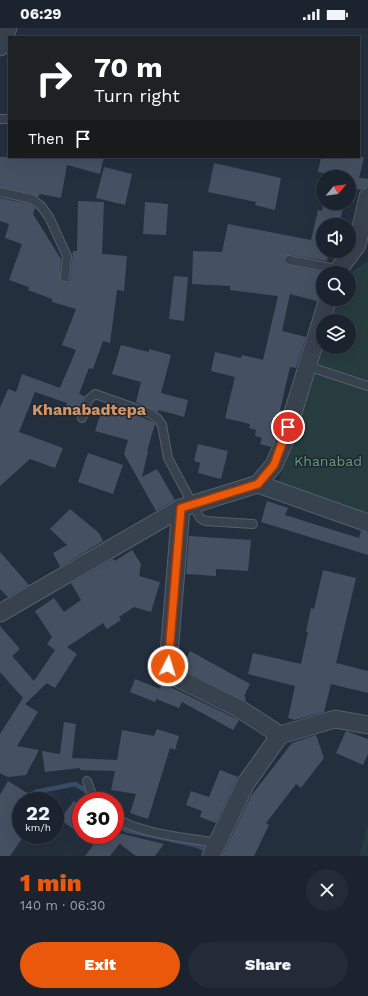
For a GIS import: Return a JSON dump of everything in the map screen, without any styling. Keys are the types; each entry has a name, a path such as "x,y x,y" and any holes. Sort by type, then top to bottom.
{"street":[{"path":"0,47 8,28"},
{"path":"341,266 357,245 368,197"},
{"path":"0,613 186,506 258,484 274,465 284,442 326,306"},
{"path":"258,484 368,523"},
{"path":"186,506 168,666 173,676 238,708 280,735"},
{"path":"215,849 246,784 280,735 335,719 368,725"}],"lane":[{"path":"0,192 32,200 41,206 49,217 67,256 66,277"},
{"path":"288,260 316,266"},
{"path":"307,366 368,386"},
{"path":"82,418 88,400 95,394 149,413 157,418 162,425 168,458 186,506 205,521 253,524"},
{"path":"87,781 91,792"},
{"path":"124,823 141,829 215,849"}],"green space":[{"name":"Khanabad","path":"368,261 368,518 278,485 320,354 356,354 356,314 333,314 336,306 356,306 356,269"},
{"path":"368,824 368,856 359,856"}],"building":[{"path":"0,157 104,158 100,174 67,165 61,198 40,194 38,197 33,194 0,187"},
{"path":"364,157 359,178 368,179 368,187 361,190 357,189 356,193 356,170 318,170 321,158"},
{"path":"214,163 281,178 275,210 255,205 256,202 208,192"},
{"path":"104,167 132,174 125,205 96,198"},
{"path":"0,198 30,204 35,208 33,214 61,259 60,276 62,282 67,282 70,280 73,251 77,251 78,201 104,202 102,254 127,256 124,291 117,290 110,343 103,341 93,369 89,368 79,394 84,396 78,412 65,408 67,403 35,392 19,432 63,448 55,468 30,459 0,486 0,408 8,389 16,392 22,374 60,388 76,350 62,345 76,309 52,302 52,299 28,290 29,287 9,280 22,244 5,238 9,224 0,221"},
{"path":"145,202 168,204 166,235 143,234"},
{"path":"318,210 342,210 341,218 316,218"},
{"path":"316,219 316,258 328,258 327,261 290,255 284,259 284,262 288,265 316,270 316,301 290,294 282,331 306,337 296,368 290,367 280,410 283,411 275,439 271,447 260,444 262,438 255,436 256,430 249,428 250,424 225,418 235,377 211,371 215,352 241,358 242,355 263,360 278,296 230,290 230,286 192,284 193,251 222,252 228,224 311,240"},
{"path":"174,276 188,277 184,321 169,319"},
{"path":"121,345 149,352 149,349 171,355 161,393 188,400 184,417 159,410 158,412 136,402 141,382 112,374"},
{"path":"103,406 133,413 155,424 147,451 142,477 157,469 175,500 156,511 124,454 128,440 95,431"},
{"path":"198,444 228,451 221,479 198,473 200,463 194,461"},
{"path":"88,453 123,465 113,494 78,482"},
{"path":"267,501 288,508 285,515 359,538 361,531 368,533 368,555 261,522"},
{"path":"70,509 99,533 103,541 60,567 53,553 67,545 50,529"},
{"path":"189,536 251,540 248,571 216,569 216,576 186,574"},
{"path":"132,550 141,564 139,576 160,582 151,612 134,607 119,617 121,620 107,629 103,623 67,647 77,654 55,688 47,683 25,704 38,712 17,746 39,750 26,775 8,777 0,773 0,734 23,698 0,672 0,626 20,649 12,656 34,681 55,650 47,644 52,637 35,611 54,598 64,612 81,600 71,583 113,559 115,561"},
{"path":"0,552 29,585 8,597 0,589"},
{"path":"323,570 356,578 336,663 368,671 368,693 331,684 324,712 295,720 288,718 295,686 248,674 253,653 301,664 308,632 306,632 311,608 314,609"},
{"path":"190,651 250,684 244,696 246,698 245,701 181,669"},
{"path":"135,679 160,689 155,702 130,692"},
{"path":"162,683 239,720 233,730 182,702 179,708 156,699"},
{"path":"64,722 76,724 72,758 117,760 122,730 154,736 157,729 179,736 175,750 170,748 148,819 130,813 136,794 111,790 115,771 80,770 80,768 45,772 42,751 60,754"},
{"path":"346,731 368,739 368,754 363,765 336,753"},
{"path":"316,735 324,758 301,788 296,784 266,823 269,825 254,856 222,856 251,796 292,743"},
{"path":"220,770 238,777 216,823 200,817 202,811 186,805 191,791 209,797"},
{"path":"8,781 26,792 12,792 12,844 18,844 10,856 0,856 0,795"},
{"path":"72,804 72,828 64,822 64,814"},
{"path":"124,834 164,844 155,856 136,856 120,844 124,844"},
{"path":"94,844 119,844 110,856 85,856"}],"waterway":[{"path":"35,792 75,784 86,792"},
{"path":"124,829 195,845 221,856"}],"district":[{"name":"Khanabadtepa","path":"89,409"}],"route":[{"path":"168,666 181,508 192,503 258,484 274,465 284,442 288,427"}]}
